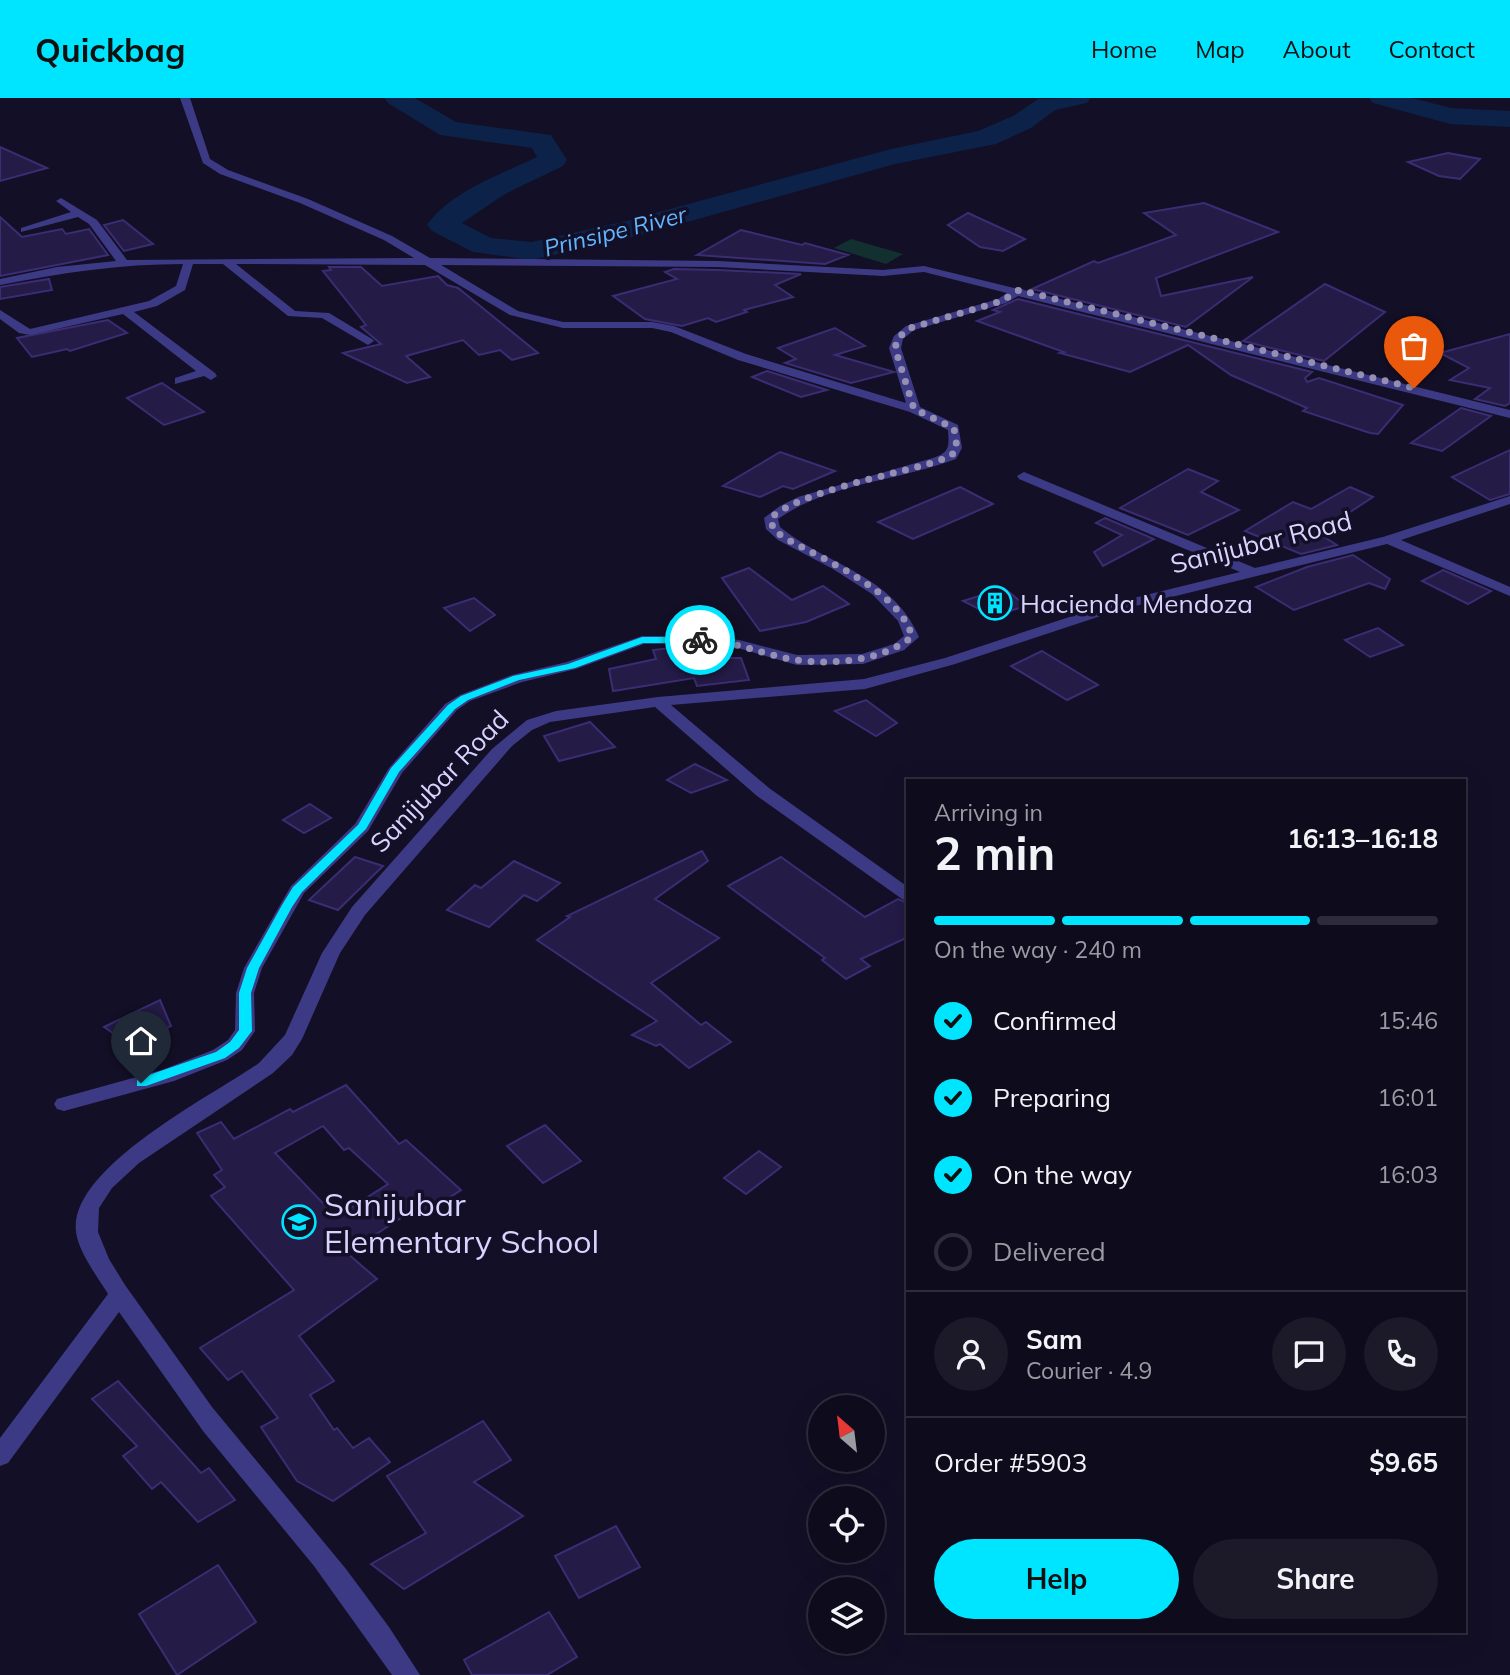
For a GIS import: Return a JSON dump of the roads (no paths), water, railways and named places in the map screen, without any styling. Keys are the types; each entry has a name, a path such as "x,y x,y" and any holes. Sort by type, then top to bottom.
{"street":[{"path":"64,1104 167,1076 220,1055 235,1045 246,1031 245,993 253,968 298,890 362,827 395,771 451,707 465,698 517,678 571,666 642,640 708,640 739,644 797,660 863,659 899,647 912,637 908,622 869,585 783,537 773,529 771,518 780,509 825,492 883,478 951,456 957,448 954,428 914,409 742,357 674,329 652,325 563,325 514,313 420,260 388,238 304,201 224,172 206,161 185,98"},
{"path":"61,201 96,225 122,262"},
{"path":"25,230 78,213"},
{"path":"0,282 57,270 122,262 189,261 420,260 718,264 883,274 924,269 1019,290 1510,414"},
{"path":"0,313 23,331 30,331 126,311 164,300 181,288 189,261"},
{"path":"225,261 292,314 325,315 368,341"},
{"path":"914,409 895,348 898,338 910,328 1002,301 1019,290"},
{"path":"126,311 208,374 179,381"},
{"path":"1024,476 1257,574"},
{"name":"Sanijubar Road","path":"407,1675 383,1637 295,1523 213,1426 120,1294 97,1256 86,1228 88,1205 108,1177 145,1148 262,1072 283,1054 302,1028 329,957 354,914 409,849 516,735 541,719 658,702 865,684 950,661 1102,611 1388,540 1510,500"},
{"path":"1388,540 1510,592"},
{"path":"658,702 763,792 906,894"},
{"path":"0,1456 120,1294"}],"waterway":[{"name":"Prinsipe River","path":"397,98 449,129 541,141 553,160 481,196 442,225 484,246 532,251 631,229 891,157 986,138 1022,122 1047,104 1078,98"},
{"name":"Prinsipe River","path":"1382,98 1450,116 1510,119"}],"place":[{"name":"Hacienda Mendoza","path":"995,603"},
{"name":"Sanijubar Elementary School","path":"299,1222"}]}
